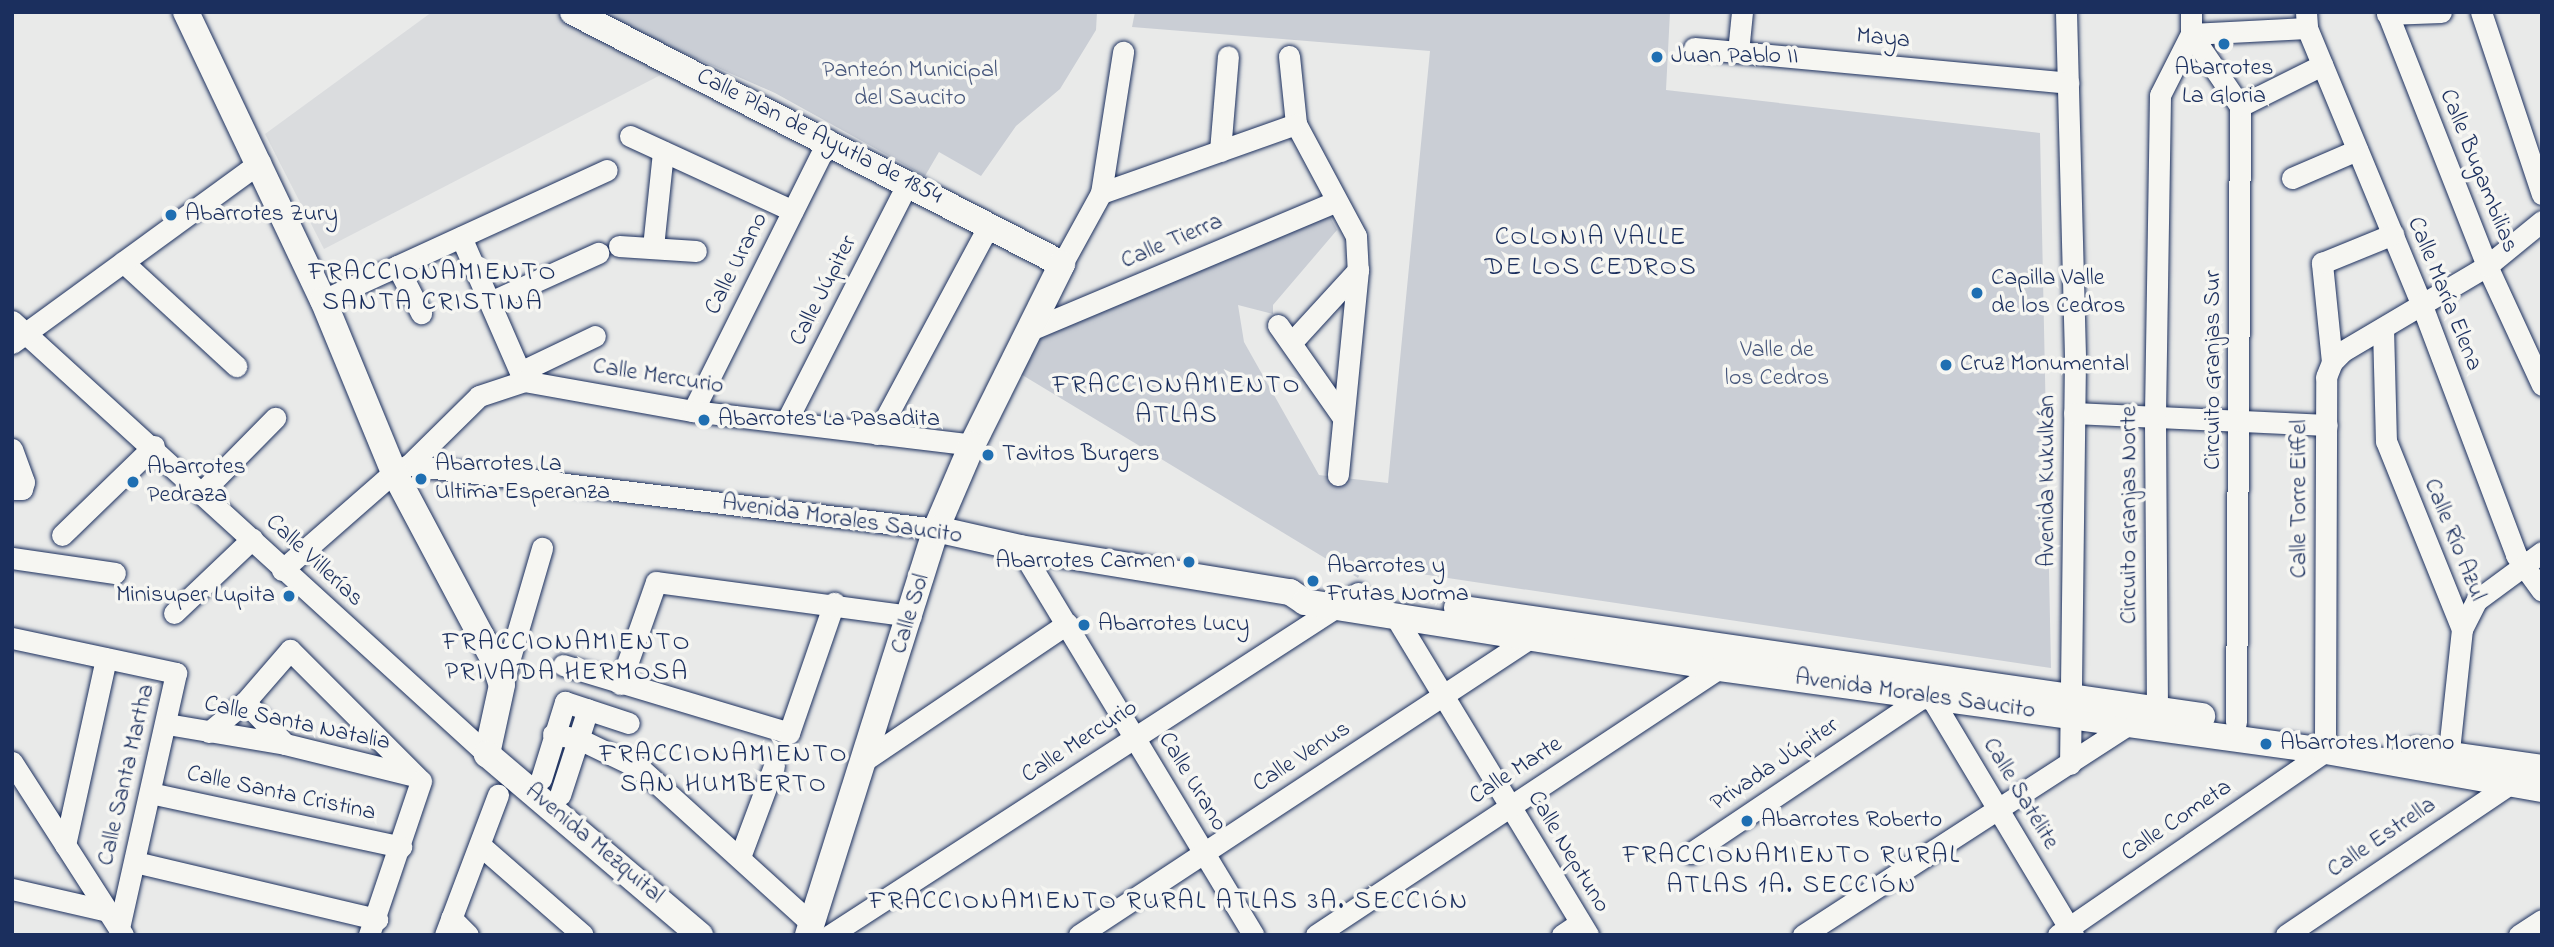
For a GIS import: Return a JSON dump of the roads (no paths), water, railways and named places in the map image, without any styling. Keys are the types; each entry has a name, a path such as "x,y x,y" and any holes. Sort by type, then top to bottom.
{"main road":[{"path":"187,12 401,468 484,636 502,685 487,754"},
{"name":"Calle Plan de Ayutla de 1854","path":"573,12 828,140 1062,264"},
{"name":"Calle Sol","path":"816,931 936,529 972,446 1062,264"},
{"name":"Avenida Morales Saucito","path":"936,529 1020,548 1290,592 1305,602 1348,600 1554,622 1720,668 2073,708 2157,709 2236,722 2325,743 2448,764 2542,768"},
{"name":"Avenida Morales Saucito","path":"1348,600 1395,616 1531,638 1745,650 1931,691"},
{"name":"Avenida Morales Saucito","path":"2073,708 2129,724 2325,743"},
{"name":"Avenida Mezquital","path":"487,754 700,935"},
{"name":"Avenida Morales Saucito","path":"2448,764 2508,785 2542,789"}],"street":[{"path":"1738,52 1742,12"},
{"name":"Avenida Kukulkán","path":"2066,12 2074,413 2073,708 2070,764"},
{"path":"2192,12 2191,34 2241,106 2322,65"},
{"path":"2387,13 2441,12"},
{"path":"2481,12 2542,194"},
{"name":"Calle Bugambilias","path":"2387,13 2487,266 2542,385"},
{"path":"2191,34 2306,20"},
{"name":"Calle María Elena","path":"2306,20 2322,65 2421,303 2522,565 2542,590"},
{"name":"Circuito Granjas Norte","path":"2157,709 2155,414 2161,96 2191,34"},
{"name":"Maya","path":"1694,48 2068,83"},
{"name":"Calle Sol","path":"1062,264 1101,193 1123,52"},
{"path":"1220,151 1228,55"},
{"path":"1289,56 1296,124 1335,202 1356,236 1358,270 1338,475"},
{"name":"Circuito Granjas Sur","path":"2236,722 2241,421 2241,106"},
{"path":"1101,193 1296,124"},
{"path":"630,136 793,211"},
{"name":"Calle Urano","path":"693,411 828,140"},
{"path":"2292,178 2357,150"},
{"path":"653,247 663,152"},
{"path":"16,331 123,262 260,163"},
{"path":"323,300 607,170"},
{"name":"Calle Júpiter","path":"786,422 908,183"},
{"name":"Calle Tierra","path":"1030,330 1335,202"},
{"path":"2332,362 2343,351 2487,266 2542,220"},
{"path":"877,434 989,225"},
{"name":"Calle Torre Eiffel","path":"2325,743 2326,377 2332,362 2322,263 2392,234"},
{"path":"461,237 522,376 595,336"},
{"path":"619,246 696,251"},
{"path":"490,302 598,253"},
{"path":"123,262 236,366"},
{"path":"397,266 421,313"},
{"path":"1292,342 1358,270"},
{"path":"1278,325 1343,418"},
{"name":"Calle Río Azul","path":"2383,328 2386,441 2462,629 2448,764"},
{"name":"Calle Villerías","path":"16,331 154,446 282,570 487,754"},
{"name":"Calle Mercurio","path":"282,570 401,468 479,396 522,376 693,411 972,446"},
{"path":"2074,413 2155,414 2327,425"},
{"path":"203,491 275,418"},
{"path":"62,535 154,446"},
{"path":"12,449 24,482 22,489 12,489"},
{"name":"Avenida Morales Saucito","path":"401,468 936,529"},
{"path":"174,613 252,540"},
{"path":"502,685 542,548"},
{"name":"Calle Urano","path":"1020,548 1253,935"},
{"path":"2462,629 2477,600 2542,552"},
{"path":"12,558 115,573"},
{"path":"620,684 656,582 834,603 911,616"},
{"name":"Calle Mercurio","path":"816,931 1135,738 1348,600"},
{"path":"563,665 789,733 834,603"},
{"name":"Calle Neptuno","path":"1395,616 1584,929"},
{"name":"Calle Venus","path":"1079,935 1554,622"},
{"path":"865,760 1067,624"},
{"name":"Calle Santa Martha","path":"12,638 176,673 121,932"},
{"path":"135,862 373,927 421,780 290,650 244,702 209,732"},
{"name":"Calle Marte","path":"1316,935 1745,650"},
{"path":"65,845 106,658"},
{"name":"Calle Satélite","path":"1931,691 2067,932"},
{"name":"Privada Júpiter","path":"1691,853 1931,691"},
{"path":"244,702 285,744"},
{"path":"541,779 565,702 628,723"},
{"path":"560,795 588,709"},
{"name":"Calle Santa Natalia","path":"167,724 285,744 417,776"},
{"path":"1804,935 2129,724"},
{"path":"553,734 579,739 641,769 740,857 816,931"},
{"name":"Calle Cometa","path":"2067,932 2325,743"},
{"path":"12,762 104,910 121,932"},
{"path":"740,857 774,766"},
{"name":"Calle Estrella","path":"2286,935 2508,785"},
{"name":"Calle Santa Cristina","path":"150,793 401,847"},
{"path":"468,935 448,926 481,846 498,795"},
{"path":"481,846 583,935"},
{"path":"12,889 104,910"},
{"path":"2519,935 2542,919"},
{"path":"1562,935 1584,929"}],"place":[{"name":"Abarrotes La Gloria","path":"2224,44"},
{"name":"Juan Pablo II","path":"1657,57"},
{"name":"Abarrotes Zury","path":"171,215"},
{"name":"Capilla Valle de los Cedros","path":"1977,293"},
{"name":"Cruz Monumental","path":"1946,365"},
{"name":"Abarrotes La Pasadita","path":"704,420"},
{"name":"Tavitos Burgers","path":"988,455"},
{"name":"Abarrotes La Ultima Esperanza","path":"421,479"},
{"name":"Abarrotes Pedraza","path":"133,482"},
{"name":"Abarrotes Carmen","path":"1189,562"},
{"name":"Abarrotes y Frutas Norma","path":"1313,581"},
{"name":"Minisuper Lupita","path":"289,596"},
{"name":"Abarrotes Lucy","path":"1084,625"},
{"name":"Abarrotes Moreno","path":"2266,744"},
{"name":"Abarrotes Roberto","path":"1747,821"}],"district":[{"name":"COLONIA VALLE DE LOS CEDROS","path":"1591,254"},
{"name":"FRACCIONAMIENTO SANTA CRISTINA","path":"433,289"},
{"name":"FRACCIONAMIENTO ATLAS","path":"1177,402"},
{"name":"FRACCIONAMIENTO PRIVADA HERMOSA","path":"567,659"},
{"name":"FRACCIONAMIENTO SAN HUMBERTO","path":"724,771"},
{"name":"FRACCIONAMIENTO RURAL ATLAS 1A. SECCIÓN","path":"1792,872"},
{"name":"FRACCIONAMIENTO RURAL ATLAS 3A. SECCIÓN","path":"1169,903"}],"park label":[{"name":"Panteón Municipal del Saucito","path":"910,85"},
{"name":"Valle de los Cedros","path":"1777,365"}]}
